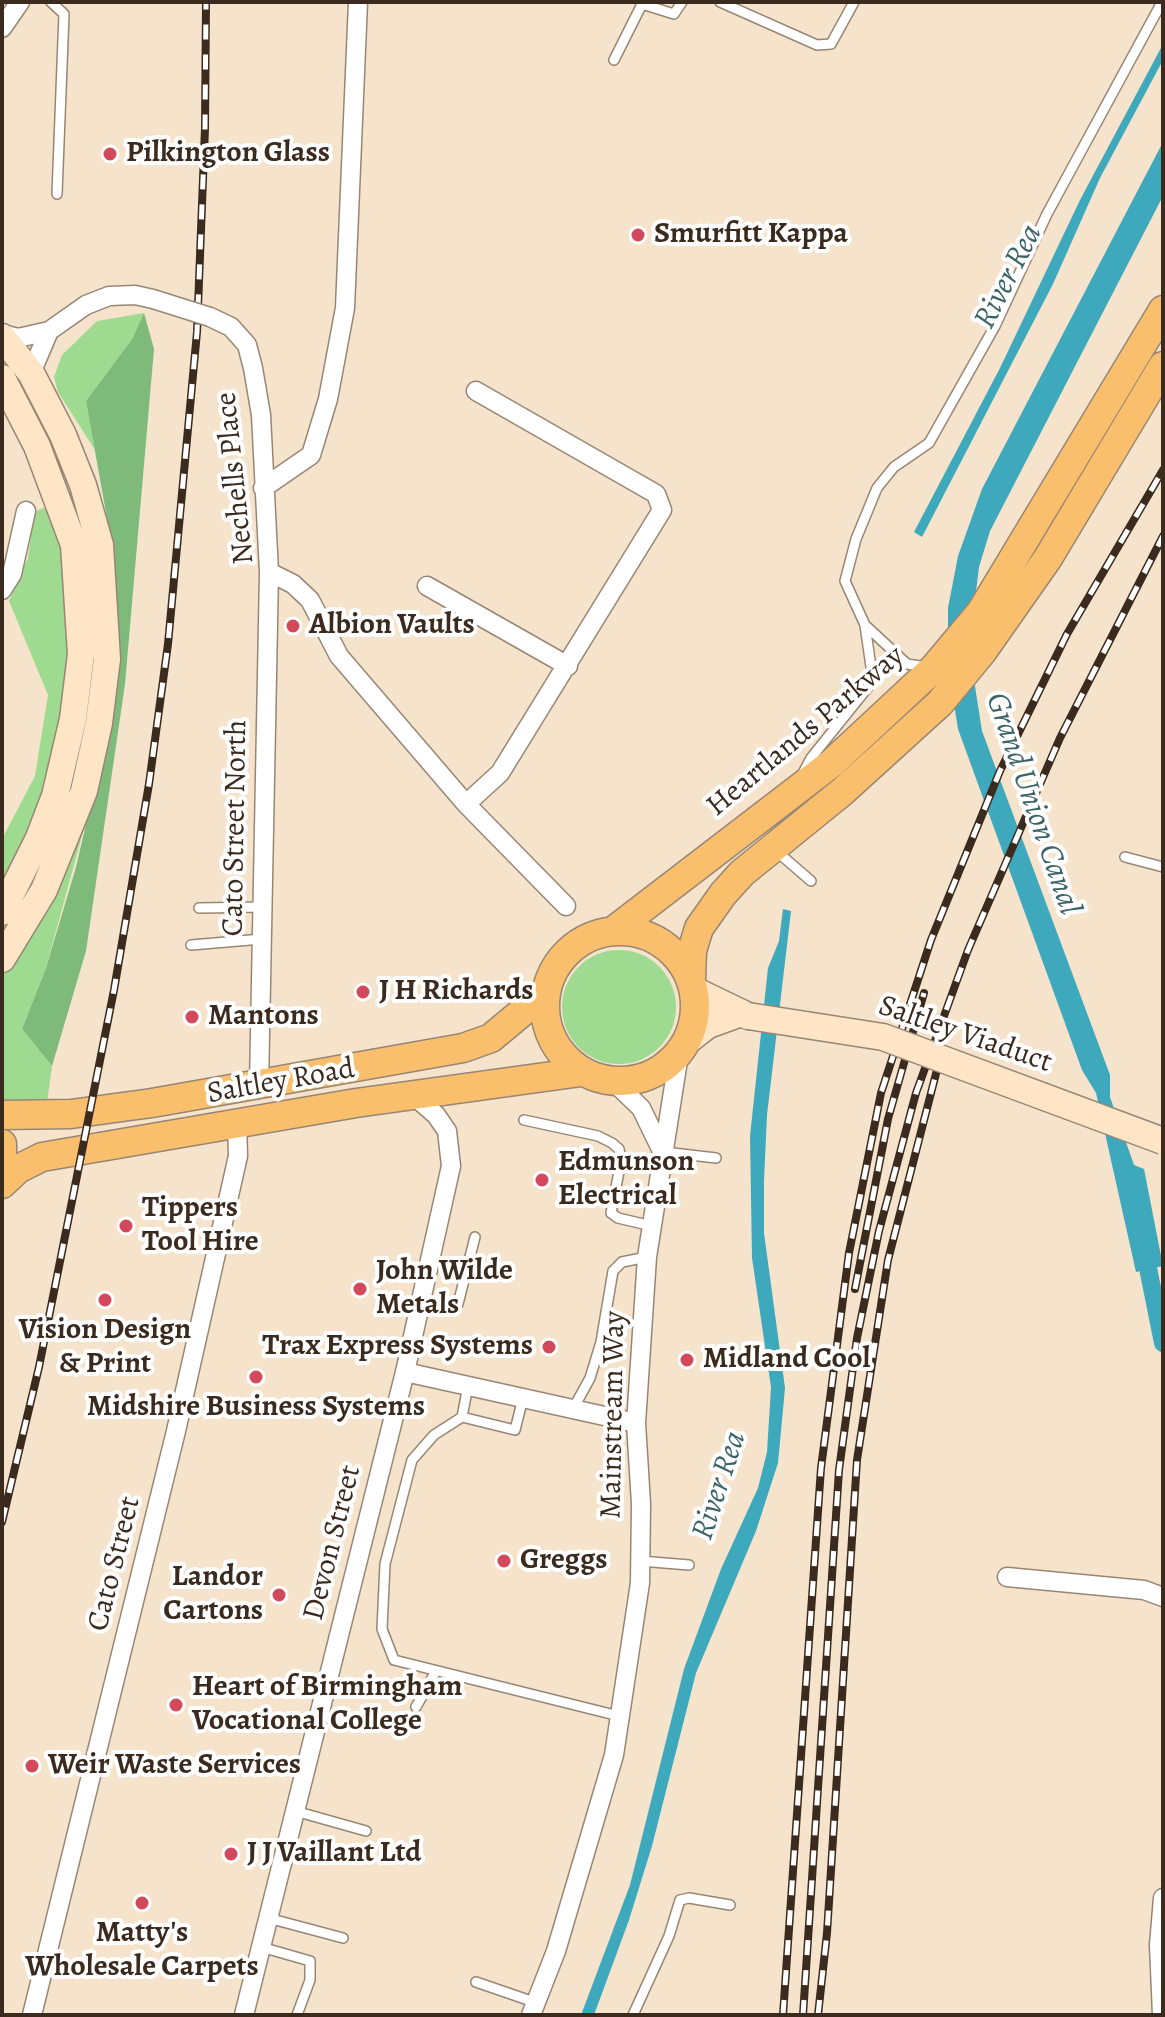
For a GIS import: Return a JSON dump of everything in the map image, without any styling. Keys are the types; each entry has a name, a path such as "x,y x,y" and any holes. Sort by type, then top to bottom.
{"main road":[{"name":"Heartlands Parkway","path":"613,931 832,763 934,668 981,612 1163,310"},
{"path":"2,335 31,373 63,435 83,485 100,545 107,659 99,723 84,791 44,890 2,959"},
{"name":"Heartlands Parkway","path":"692,985 692,951 699,928 742,873 842,792 940,703 982,652 1048,558 1163,366"},
{"path":"2,378 37,446 74,545 81,654 73,719 55,796 39,838 2,912"},
{"path":"682,1048 694,1017 692,985 679,958 660,942 637,933 613,931 589,937 568,950 553,970 545,993 544,1016 551,1038 563,1057 581,1072 614,1082 638,1080 661,1070 708,1025 744,1014"},
{"name":"Saltley Viaduct","path":"692,985 744,1014 883,1037 1163,1141"},
{"name":"Saltley Road","path":"2,1115 71,1114 259,1085 463,1048 491,1038 545,993"},
{"name":"Saltley Road","path":"2,1184 18,1169 42,1157 413,1095 581,1072"},
{"path":"2,1144 2,1176"}],"street":[{"path":"2,28 20,2"},
{"path":"263,488 311,455 328,399 345,308 358,2"},
{"name":"Nechells Place","path":"2,335 18,338 49,331 86,305 109,296 135,295 210,317 231,327 247,345 261,415 269,572 293,584 310,600 339,656 466,804 566,906"},
{"path":"31,373 49,331"},
{"path":"466,804 500,773 662,510 656,494 476,391"},
{"path":"2,590 12,574 26,511"},
{"name":"Cato Street North","path":"259,1085 269,572"},
{"path":"427,586 568,666"},
{"name":"Mainstream Way","path":"532,2009 565,1921 614,1755 640,1561 636,1423 647,1257 662,1151 682,1048"},
{"path":"614,1082 641,1108 662,1151"},
{"name":"Devon Street","path":"244,2015 405,1372 451,1150 447,1131 436,1115 413,1095"},
{"name":"Cato Street","path":"32,2015 176,1431 238,1156 237,1123"},
{"path":"405,1372 636,1423"},
{"path":"1007,1577 1144,1590 1163,1597"},
{"path":"1162,2015 1159,1945 1163,1898"}],"lane":[{"path":"51,2 64,14 57,194"},
{"path":"614,60 642,4 674,14 682,2"},
{"path":"720,2 817,45 831,44 854,2"},
{"path":"793,793 811,758 873,681 865,625 845,581 856,539 877,488 894,467 929,443 995,326 1054,200 1162,2"},
{"path":"865,625 907,664 934,668"},
{"path":"773,848 811,881"},
{"path":"1125,857 1163,867"},
{"path":"199,908 263,907"},
{"path":"191,945 262,939"},
{"path":"524,1120 598,1136 612,1143 619,1149 621,1161 611,1213 618,1218 652,1226"},
{"path":"662,1151 716,1158"},
{"path":"421,1299 448,1308 458,1304 475,1237"},
{"path":"573,1409 590,1378 601,1342 613,1271 622,1262 647,1257"},
{"path":"468,1386 462,1417 434,1435 412,1460 385,1564 382,1629 394,1660 619,1716"},
{"path":"462,1417 515,1430 523,1398"},
{"path":"640,1561 689,1565"},
{"path":"416,1707 436,1671"},
{"path":"295,1811 366,1831"},
{"path":"633,2015 669,1936 680,1900 689,1898 730,1905"},
{"path":"268,1918 343,1938"},
{"path":"261,1947 310,1961 310,1980 297,2015"},
{"name":"Mainstream Way","path":"476,1982 532,2009"}],"green space":[{"path":"144,313 132,339 86,401 95,450 58,392 54,377 62,355 97,321"},
{"path":"144,313 154,349 125,684 86,951 52,1066 22,1029 46,968 76,867 117,691 115,563 86,401 132,339"},
{"path":"46,507 54,517 69,588 72,690 47,802 2,886 2,839 35,776 48,695 9,601 28,558 34,512"},
{"path":"92,799 46,968 22,1029 52,1066 47,1103 2,1101 2,977 56,885"},
{"path":"619,950 641,954 659,967 672,985 676,1007 672,1029 659,1047 641,1060 619,1064 597,1060 579,1047 566,1029 562,1007 566,985 579,967 597,954"}],"water":[{"path":"1163,44 1163,60 1100,178 1053,284 922,537 914,532 1000,368 1080,200"},
{"path":"1163,142 1163,196 990,531 979,567 969,648 982,731 1110,1075 1110,1097 1134,1165 1144,1169 1163,1266 1136,1272 1096,1093 1082,1070 958,729 948,667 948,608 958,556 982,489"},
{"path":"783,909 791,911 767,1115 764,1181 764,1233 785,1388 778,1463 756,1531 696,1673 652,1846 629,1920 594,2015 581,2015 630,1885 684,1669 721,1569 758,1488 767,1452 771,1387 752,1258 750,1136 768,968 779,941"}],"waterway":[{"name":"Grand Union Canal","path":"1144,1248 1163,1343"}],"railway":[{"path":"2,1522 39,1367 114,990 149,784 168,644 197,332 205,128 206,2"},
{"path":"783,2015 821,1468 849,1253 881,1093 931,940 1000,771 1067,634 1163,470"},
{"path":"803,2015 839,1470 857,1338 879,1231 916,1093 968,950 1060,738 1163,536"},
{"path":"855,1289 888,1119 924,993"},
{"path":"818,2015 827,1933 857,1460 888,1260 939,1062"}],"place":[{"name":"Pilkington Glass","path":"110,154"},
{"name":"Smurfitt Kappa","path":"638,235"},
{"name":"Albion Vaults","path":"293,626"},
{"name":"J H Richards","path":"363,992"},
{"name":"Mantons","path":"192,1017"},
{"name":"Edmunson Electrical","path":"542,1180"},
{"name":"Tippers Tool Hire","path":"126,1226"},
{"name":"John Wilde Metals","path":"360,1289"},
{"name":"Vision Design & Print","path":"105,1300"},
{"name":"Trax Express Systems","path":"549,1347"},
{"name":"Midland Cool","path":"687,1360"},
{"name":"Midshire Business Systems","path":"256,1377"},
{"name":"Greggs","path":"504,1561"},
{"name":"Landor Cartons","path":"279,1595"},
{"name":"Heart of Birmingham Vocational College","path":"176,1705"},
{"name":"Weir Waste Services","path":"32,1766"},
{"name":"J J Vaillant Ltd","path":"231,1854"},
{"name":"Matty's Wholesale Carpets","path":"142,1903"}],"water label":[{"name":"River Rea","path":"1009,277"},
{"name":"River Rea","path":"720,1486"}]}
